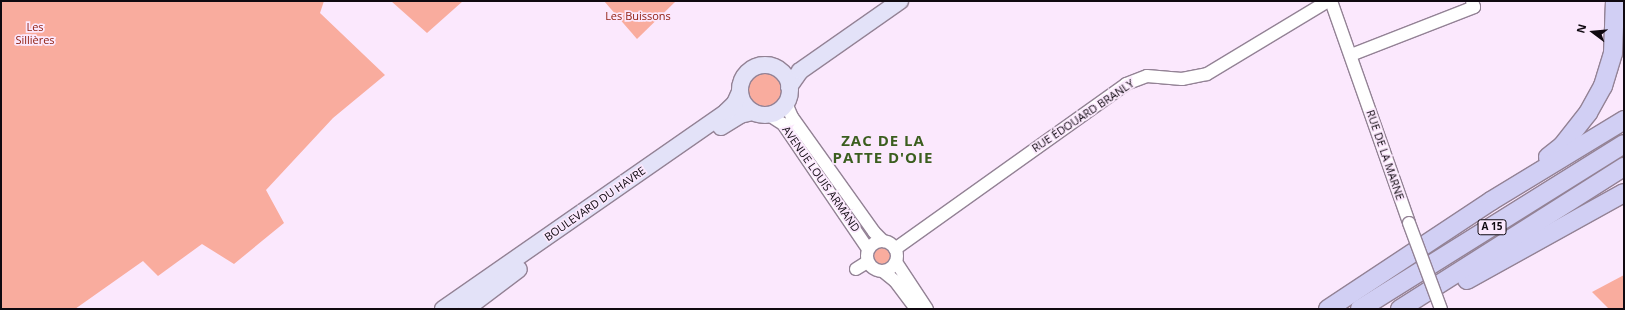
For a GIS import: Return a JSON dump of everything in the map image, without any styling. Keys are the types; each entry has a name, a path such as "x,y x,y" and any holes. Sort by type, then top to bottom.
{"highway":[{"path":"1491,201 1562,146 1588,113 1603,86 1613,53 1615,1"},
{"path":"1328,309 1491,201 1624,120"},
{"name":"A 15","path":"1360,309 1624,144"},
{"name":"A 15","path":"1400,309 1624,168"},
{"path":"1414,309 1624,193"}],"main road":[{"name":"BOULEVARD DU HAVRE","path":"443,309 726,112 736,103 740,92 741,82 750,71 763,66 775,68 798,61 882,1"},
{"path":"770,115 786,103 789,87 800,71 900,1"},
{"path":"775,68 784,76 789,87"},
{"path":"740,92 744,104 753,112"},
{"name":"BOULEVARD DU HAVRE","path":"466,309 727,123 740,115 753,112 770,115"}],"street":[{"name":"RUE DE LA MARNE","path":"1330,1 1351,55 1409,223 1441,309"},
{"name":"RUE ÉDOUARD BRANLY","path":"895,249 1126,84 1147,76 1182,79 1208,74 1330,1"},
{"path":"1351,55 1474,7 1472,1"},
{"name":"AVENUE LOUIS ARMAND","path":"786,103 792,117 874,232 883,241"},
{"name":"AVENUE LOUIS ARMAND","path":"770,115 783,124 868,249"},
{"path":"916,309 895,281 884,272 872,269 867,262 868,249 874,243 883,241 895,249 896,262 927,309"},
{"path":"856,270 867,262"},
{"path":"884,272 892,268 896,262"}],"green space":[{"name":"Les Sillières","path":"1,1 324,1 320,13 385,75 333,118 266,190 284,223 234,264 202,244 158,276 143,261 75,309 1,309"},
{"path":"391,1 463,1 427,33"},
{"name":"Les Buissons","path":"604,1 676,1 637,39"},
{"path":"761,71 769,71 779,76 783,83 783,97 779,104 769,109 761,109 751,104 749,101 746,94 746,86 751,76 754,74"},
{"path":"879,248 885,248 890,253 888,262 885,264 879,264 874,259 874,253"},
{"path":"1624,275 1624,309 1609,309 1592,292"}],"district":[{"name":"ZAC DE LA PATTE D'OIE","path":"883,148"}]}
